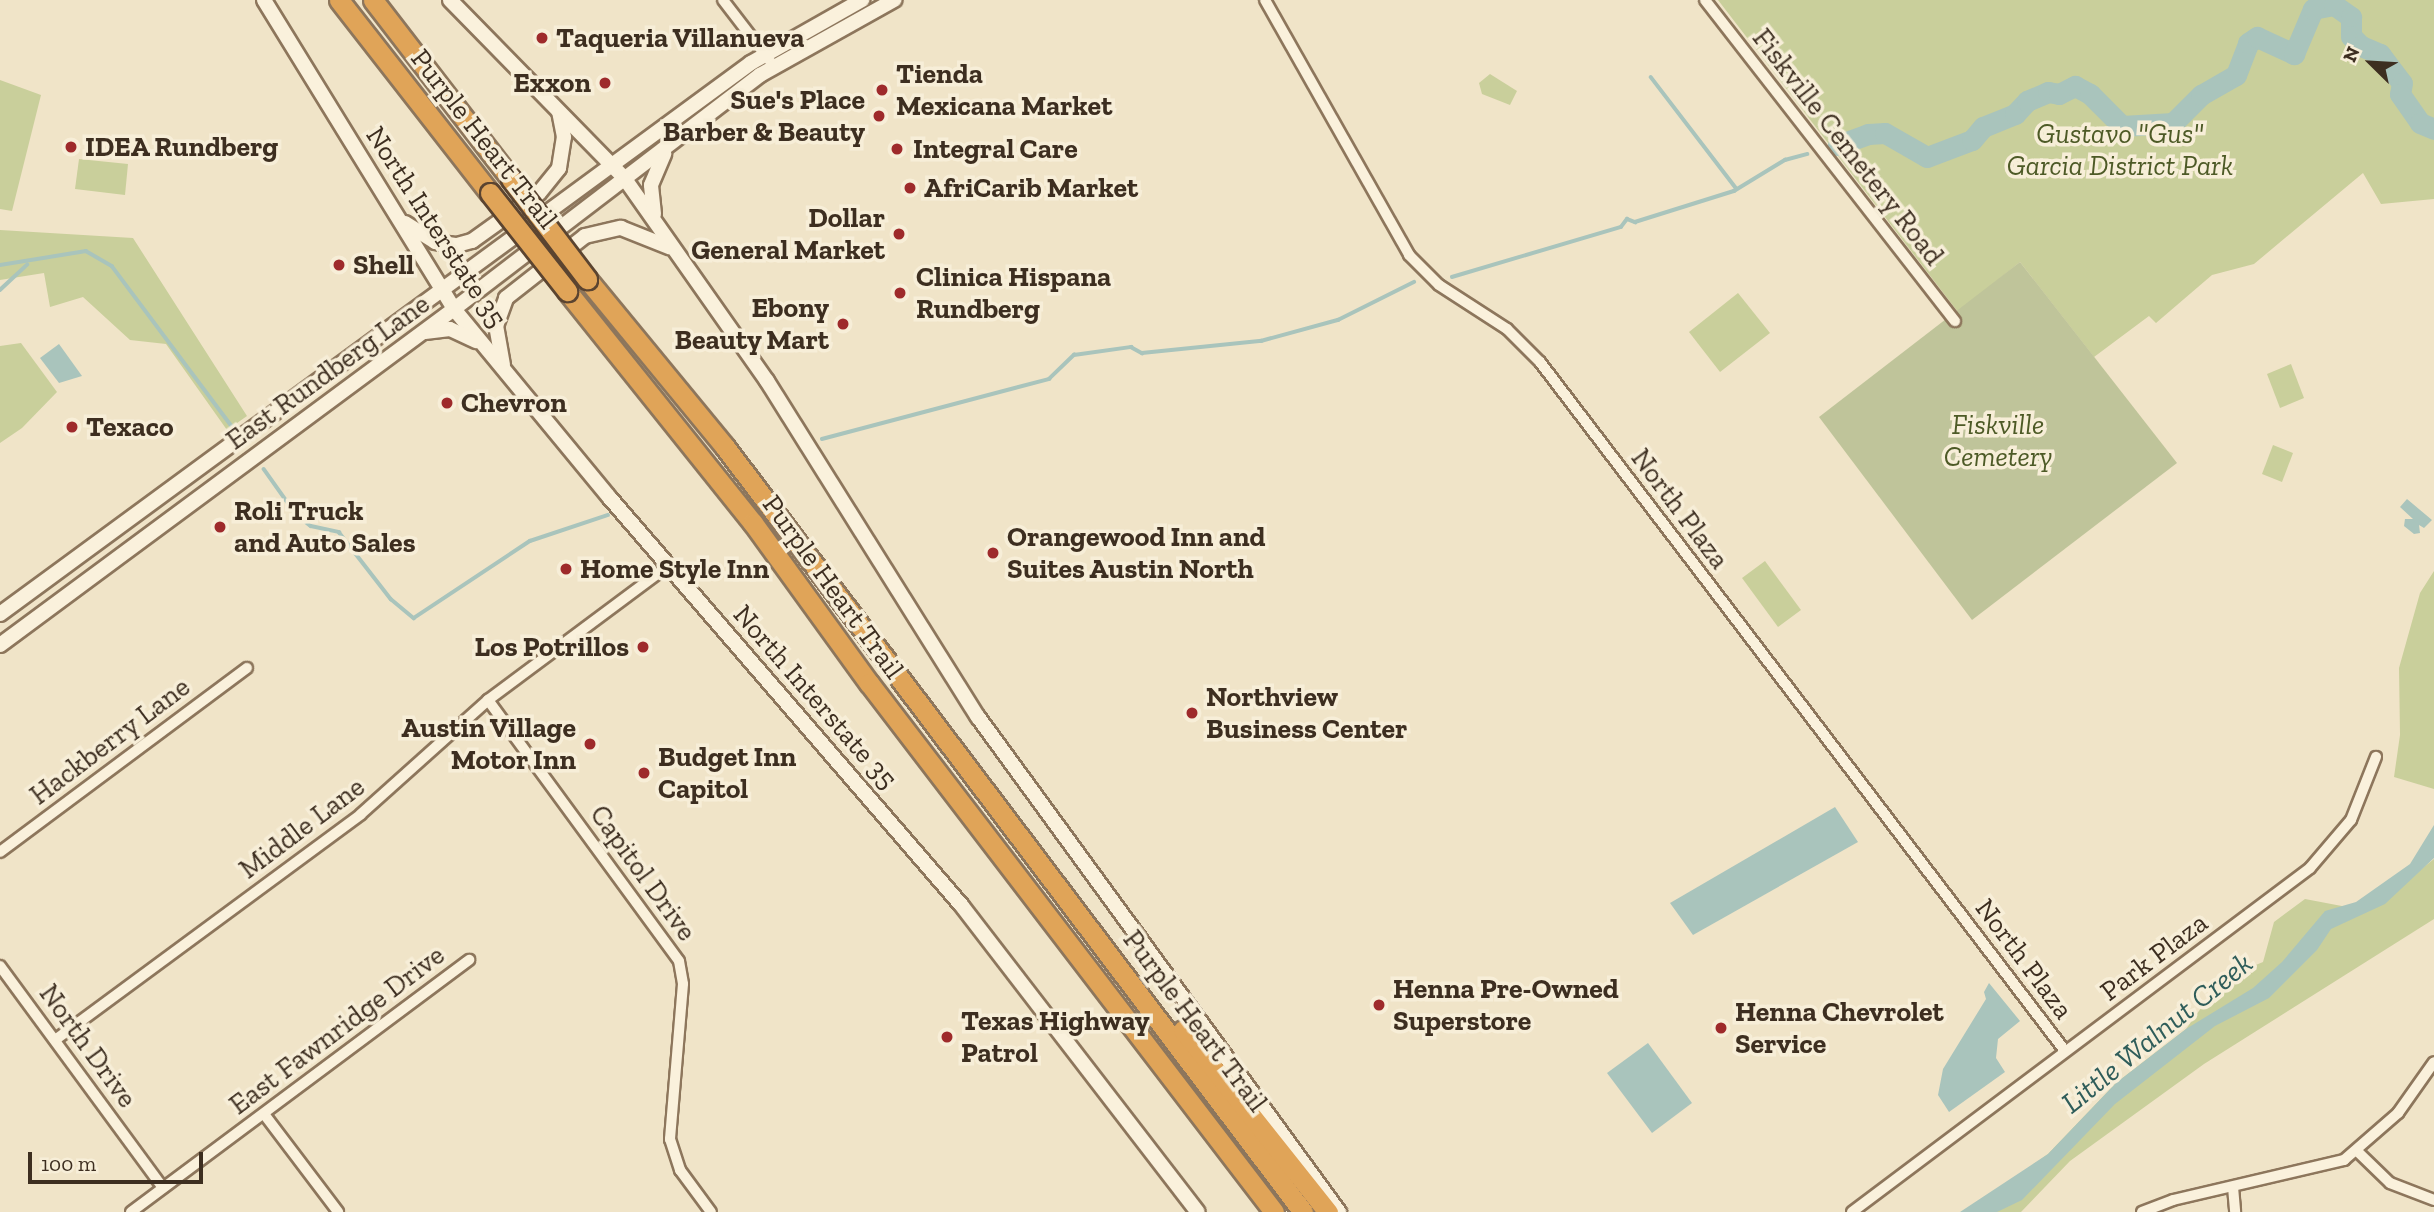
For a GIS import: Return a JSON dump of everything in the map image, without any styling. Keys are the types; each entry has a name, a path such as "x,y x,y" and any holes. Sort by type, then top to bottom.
{"highway":[{"name":"Purple Heart Trail","path":"340,0 567,291 753,523 869,683 1274,1212"},
{"name":"Purple Heart Trail","path":"373,0 587,279 725,447 1303,1212"},
{"path":"1078,912 1130,962 1328,1212"}],"main road":[{"name":"North Interstate 35","path":"264,0 454,309 668,566 971,916 1198,1212"},
{"path":"450,0 625,179 767,381 978,717 1100,891 1339,1212"},
{"name":"East Rundberg Lane","path":"0,614 613,166 862,0"},
{"name":"East Rundberg Lane","path":"0,645 667,149 769,60 894,0"},
{"path":"401,220 445,245 472,241 551,180 563,150 559,111"},
{"path":"656,222 651,185 667,149"},
{"path":"508,375 496,342 496,326 506,298 522,282 585,236 604,229 635,230 673,250"},
{"path":"420,334 450,329 483,345"},
{"path":"284,408 297,424"},
{"path":"72,561 86,581"}],"street":[{"path":"723,0 769,60"},
{"name":"North Plaza","path":"1265,0 1409,255 1439,285 1507,329 1540,362 2065,1051"},
{"name":"Fiskville Cemetery Road","path":"1705,0 1955,321"},
{"name":"Middle Lane","path":"55,1040 362,814 488,700 668,566"},
{"name":"Hackberry Lane","path":"0,852 247,667"},
{"name":"Capitol Drive","path":"488,700 680,961 683,984 670,1139 680,1170 711,1212"},
{"name":"Park Plaza","path":"1852,1212 2310,868 2351,820 2376,757"},
{"name":"East Fawnridge Drive","path":"131,1212 469,960"},
{"name":"North Drive","path":"0,966 163,1188"},
{"path":"2142,1212 2173,1200 2321,1168 2357,1151 2398,1113 2434,1062"},
{"path":"264,1114 338,1212"},
{"path":"2357,1151 2390,1182 2434,1200"},
{"path":"2233,1187 2235,1212"}],"green space":[{"name":"Gustavo \"Gus\" Garcia District Park","path":"1718,0 2434,0 2434,199 2381,204 2363,173 2254,264 2212,275 2156,323 2149,316 2094,357 2020,262 1958,312"},
{"path":"1490,74 1517,91 1510,105 1482,94 1479,83"},
{"path":"0,80 41,95 12,211 0,209"},
{"path":"79,159 128,164 125,195 75,189"},
{"path":"0,230 133,238 247,416 227,430 166,344 130,340 83,297 50,307 44,273 0,280"},
{"name":"Fiskville Cemetery","path":"2020,262 2177,463 1972,620 1819,417"},
{"path":"1738,293 1770,333 1720,372 1689,332"},
{"path":"21,343 57,392 22,428 0,443 0,346"},
{"path":"2291,364 2304,398 2280,408 2267,374"},
{"path":"2273,445 2293,453 2282,482 2262,474"},
{"path":"1765,561 1801,610 1778,627 1742,578"},
{"path":"2434,571 2434,789 2394,777 2400,735 2399,668 2420,593"},
{"path":"2434,859 2434,919 2204,1064 2070,1161 2021,1212 1968,1212 2048,1154 2116,1083 2186,1029 2222,979 2263,962 2274,922 2305,899 2347,907 2385,898"}],"water":[{"path":"59,344 82,376 59,383 40,358"},
{"path":"2407,499 2432,520 2424,528 2419,525 2420,533 2414,534 2404,526 2405,519 2413,519 2400,507"},
{"path":"1835,807 1858,842 1693,935 1670,903"},
{"path":"2434,825 2434,858 2385,904 2331,929 2317,950 2269,998 2215,1026 2115,1104 2022,1200 1997,1212 1960,1212 2048,1154 2116,1083 2186,1029 2253,988 2282,962 2325,911 2356,902 2410,864"},
{"path":"1989,983 2020,1021 1998,1039 1996,1058 2005,1072 1949,1112 1938,1095 1943,1069 1986,999 1984,992"},
{"path":"1648,1043 1692,1103 1652,1133 1607,1073"}],"waterway":[{"path":"1838,145 1868,134 1885,133 1927,157 1972,140 1983,127 2015,114 2027,101 2048,92 2059,94 2075,86 2090,94 2122,126 2173,123 2201,95 2236,75 2248,43 2257,37 2294,54 2313,9 2334,5 2351,17 2351,36 2361,46 2380,54 2402,83 2400,94 2420,123 2434,129"},
{"path":"1651,77 1737,189"},
{"path":"1452,277 1621,227 1627,219 1635,222 1734,191 1785,160 1807,154"},
{"path":"0,265 86,251 112,266 233,428"},
{"path":"0,290 27,265"},
{"path":"822,439 1049,379 1074,355 1131,347 1142,353 1261,341 1338,320 1414,282"},
{"path":"264,469 296,514 311,526 339,532 391,599 414,618 530,541 608,515"}],"place":[{"name":"Taqueria Villanueva","path":"542,38"},
{"name":"Exxon","path":"605,83"},
{"name":"Tienda Mexicana Market","path":"882,90"},
{"name":"Sue's Place Barber & Beauty","path":"879,116"},
{"name":"IDEA Rundberg","path":"71,147"},
{"name":"Integral Care","path":"897,149"},
{"name":"AfriCarib Market","path":"910,188"},
{"name":"Dollar General Market","path":"899,234"},
{"name":"Shell","path":"339,265"},
{"name":"Clinica Hispana Rundberg","path":"900,293"},
{"name":"Ebony Beauty Mart","path":"843,324"},
{"name":"Chevron","path":"447,403"},
{"name":"Texaco","path":"72,427"},
{"name":"Roli Truck and Auto Sales","path":"220,527"},
{"name":"Orangewood Inn and Suites Austin North","path":"993,553"},
{"name":"Home Style Inn","path":"566,569"},
{"name":"Los Potrillos","path":"643,647"},
{"name":"Northview Business Center","path":"1192,713"},
{"name":"Austin Village Motor Inn","path":"590,744"},
{"name":"Budget Inn Capitol","path":"644,773"},
{"name":"Henna Pre-Owned Superstore","path":"1379,1005"},
{"name":"Henna Chevrolet Service","path":"1721,1028"},
{"name":"Texas Highway Patrol","path":"947,1037"}],"water label":[{"name":"Little Walnut Creek","path":"2157,1033"}]}
